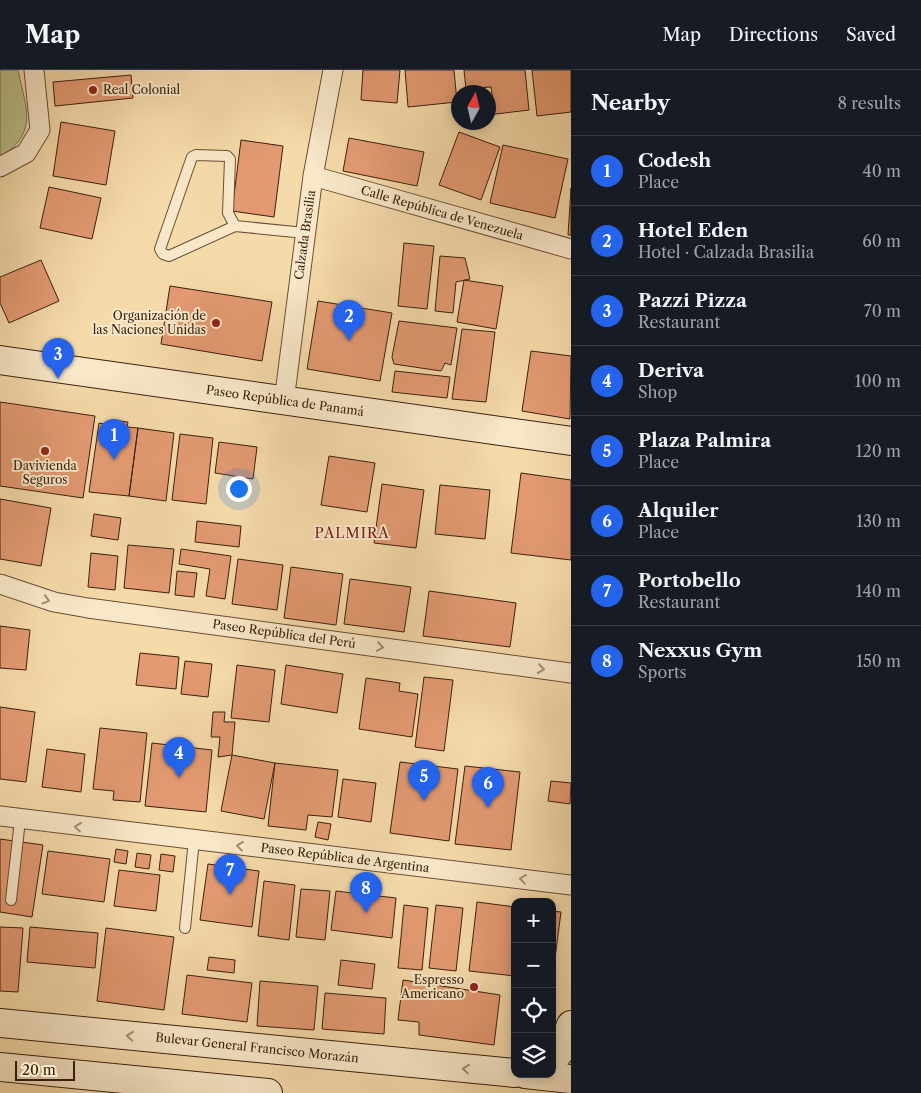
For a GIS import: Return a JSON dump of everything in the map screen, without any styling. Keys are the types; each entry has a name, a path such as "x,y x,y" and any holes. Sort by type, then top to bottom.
{"main road":[{"name":"Paseo República de Panamá","path":"0,360 571,441"},
{"name":"Bulevar General Francisco Morazán","path":"0,1023 511,1073"},
{"path":"563,1078 560,1051 571,1025"},
{"path":"0,1067 175,1088 268,1093"}],"street":[{"path":"0,167 26,153 40,130 34,70"},
{"name":"Calzada Brasilia","path":"284,401 313,176 333,70"},
{"name":"Calle República de Venezuela","path":"313,176 571,249"},
{"name":"Paseo República del Perú","path":"0,584 54,602 88,608 571,673"},
{"name":"Paseo República de Argentina","path":"0,816 20,820 571,885"},
{"path":"563,1078 571,1035"}],"lane":[{"path":"235,226 228,213 230,159 226,156 196,155 192,157 160,249 163,254 169,256 235,226 305,233"},
{"path":"10,900 20,820"},
{"path":"185,928 194,840"}],"green space":[{"path":"0,70 18,70 27,119 25,129 20,138 0,158"}],"building":[{"path":"363,70 400,70 397,103 361,100"},
{"path":"405,70 454,70 455,85 451,85 451,103 408,107"},
{"path":"464,70 525,70 529,110 496,114 496,85 466,85"},
{"path":"532,70 571,70 571,112 537,116"},
{"name":"Real Colonial","path":"131,75 133,98 55,106 53,82"},
{"path":"61,122 115,131 106,185 53,176"},
{"path":"459,132 500,147 481,200 439,185"},
{"path":"349,138 424,152 417,186 343,171"},
{"path":"241,140 283,146 274,217 232,211"},
{"path":"503,145 568,159 555,218 490,203"},
{"path":"49,187 101,198 92,239 40,228"},
{"path":"571,188 571,235 568,235"},
{"path":"404,243 434,246 427,309 398,306"},
{"path":"440,256 465,258 470,279 456,282 453,313 435,311"},
{"path":"41,260 59,301 9,323 0,303 0,277"},
{"path":"464,280 503,286 496,329 457,322"},
{"name":"Organización de las Naciones Unidas","path":"170,286 272,302 262,361 161,344"},
{"path":"318,301 392,313 380,381 307,369"},
{"path":"399,321 457,328 451,365 445,363 441,371 394,364 392,357"},
{"path":"462,329 495,332 486,402 452,399"},
{"path":"531,351 571,356 570,419 522,411"},
{"path":"395,371 450,377 447,398 392,392"},
{"name":"Davivienda Seguros","path":"0,402 95,416 83,498 0,486"},
{"path":"112,420 128,422 127,427 138,428 129,496 89,492 99,423 110,425"},
{"path":"138,428 174,433 166,501 129,496"},
{"path":"180,434 213,438 206,504 172,500"},
{"path":"219,442 257,447 253,479 215,473"},
{"path":"329,456 375,463 367,512 321,505"},
{"path":"521,473 571,480 571,560 511,553"},
{"path":"382,484 424,490 416,548 374,543"},
{"path":"440,485 490,490 485,539 435,534"},
{"path":"0,499 51,508 41,566 0,559"},
{"path":"94,514 121,518 118,540 91,536"},
{"path":"197,521 241,526 239,547 195,542"},
{"path":"128,545 174,549 169,593 124,588"},
{"path":"181,549 231,556 225,599 206,596 210,569 179,564"},
{"path":"91,553 118,556 115,590 88,587"},
{"path":"238,559 283,565 277,610 232,604"},
{"path":"291,567 343,574 336,625 284,618"},
{"path":"177,571 197,573 194,597 175,595"},
{"path":"350,579 411,587 404,632 344,624"},
{"path":"429,591 516,603 510,647 423,636"},
{"path":"0,626 30,630 26,670 0,668"},
{"path":"140,653 179,657 176,689 136,685"},
{"path":"185,661 212,664 208,697 181,694"},
{"path":"237,665 275,670 269,722 231,718"},
{"path":"286,665 343,674 337,713 281,704"},
{"path":"424,677 453,680 444,751 415,747"},
{"path":"366,678 400,683 399,691 418,694 412,737 359,729"},
{"path":"0,707 35,712 26,782 0,779"},
{"path":"213,712 225,712 224,722 235,722 232,755 218,757 220,737 211,737"},
{"path":"100,728 147,733 140,802 113,800 114,791 93,789"},
{"path":"152,743 212,750 206,812 145,806"},
{"path":"47,749 85,754 81,792 42,787"},
{"path":"232,755 275,763 264,819 221,811"},
{"path":"400,762 458,769 449,841 390,833"},
{"path":"275,763 338,770 332,817 308,815 306,830 268,826"},
{"path":"465,766 520,772 511,850 455,844"},
{"path":"343,779 376,783 371,822 338,817"},
{"path":"551,781 571,783 570,804 548,801"},
{"path":"318,822 331,824 328,840 315,837"},
{"path":"0,839 43,845 32,917 0,912"},
{"path":"116,849 128,851 126,864 114,862"},
{"path":"48,851 110,859 104,902 42,894"},
{"path":"137,853 151,855 149,869 135,867"},
{"path":"161,854 175,856 173,872 159,870"},
{"path":"208,864 259,871 252,927 200,920"},
{"path":"119,870 160,875 156,911 114,906"},
{"path":"264,881 295,885 289,940 258,936"},
{"path":"301,889 330,891 325,940 296,937"},
{"path":"336,891 396,898 392,938 331,930"},
{"path":"477,902 511,906 511,976 469,971"},
{"path":"404,905 428,908 422,970 398,968"},
{"path":"436,905 463,908 456,971 429,968"},
{"path":"556,911 561,912 556,950"},
{"path":"0,927 23,928 18,992 0,991"},
{"path":"30,927 98,933 95,968 27,962"},
{"path":"106,928 174,937 164,1010 97,1001"},
{"path":"209,957 235,960 234,973 207,970"},
{"path":"341,960 375,964 372,989 338,985"},
{"path":"187,975 252,983 247,1022 182,1014"},
{"path":"403,980 500,995 494,1045 419,1035 419,1022 398,1020"},
{"path":"260,981 318,986 314,1030 257,1026"},
{"path":"325,993 386,998 384,1034 322,1029"}],"place":[{"name":"Real Colonial","path":"93,90"},
{"name":"Organización de las Naciones Unidas","path":"216,323"},
{"name":"Hotel Eden","path":"349,341"},
{"name":"Pazzi Pizza","path":"58,379"},
{"name":"Davivienda Seguros","path":"45,451"},
{"name":"Codesh","path":"114,460"},
{"name":"Deriva","path":"179,778"},
{"name":"Plaza Palmira","path":"424,801"},
{"name":"Alquiler","path":"488,808"},
{"name":"Portobello","path":"230,895"},
{"name":"Nexxus Gym","path":"366,913"},
{"name":"Espresso Americano","path":"474,987"}],"district":[{"name":"PALMIRA","path":"352,533"}]}
